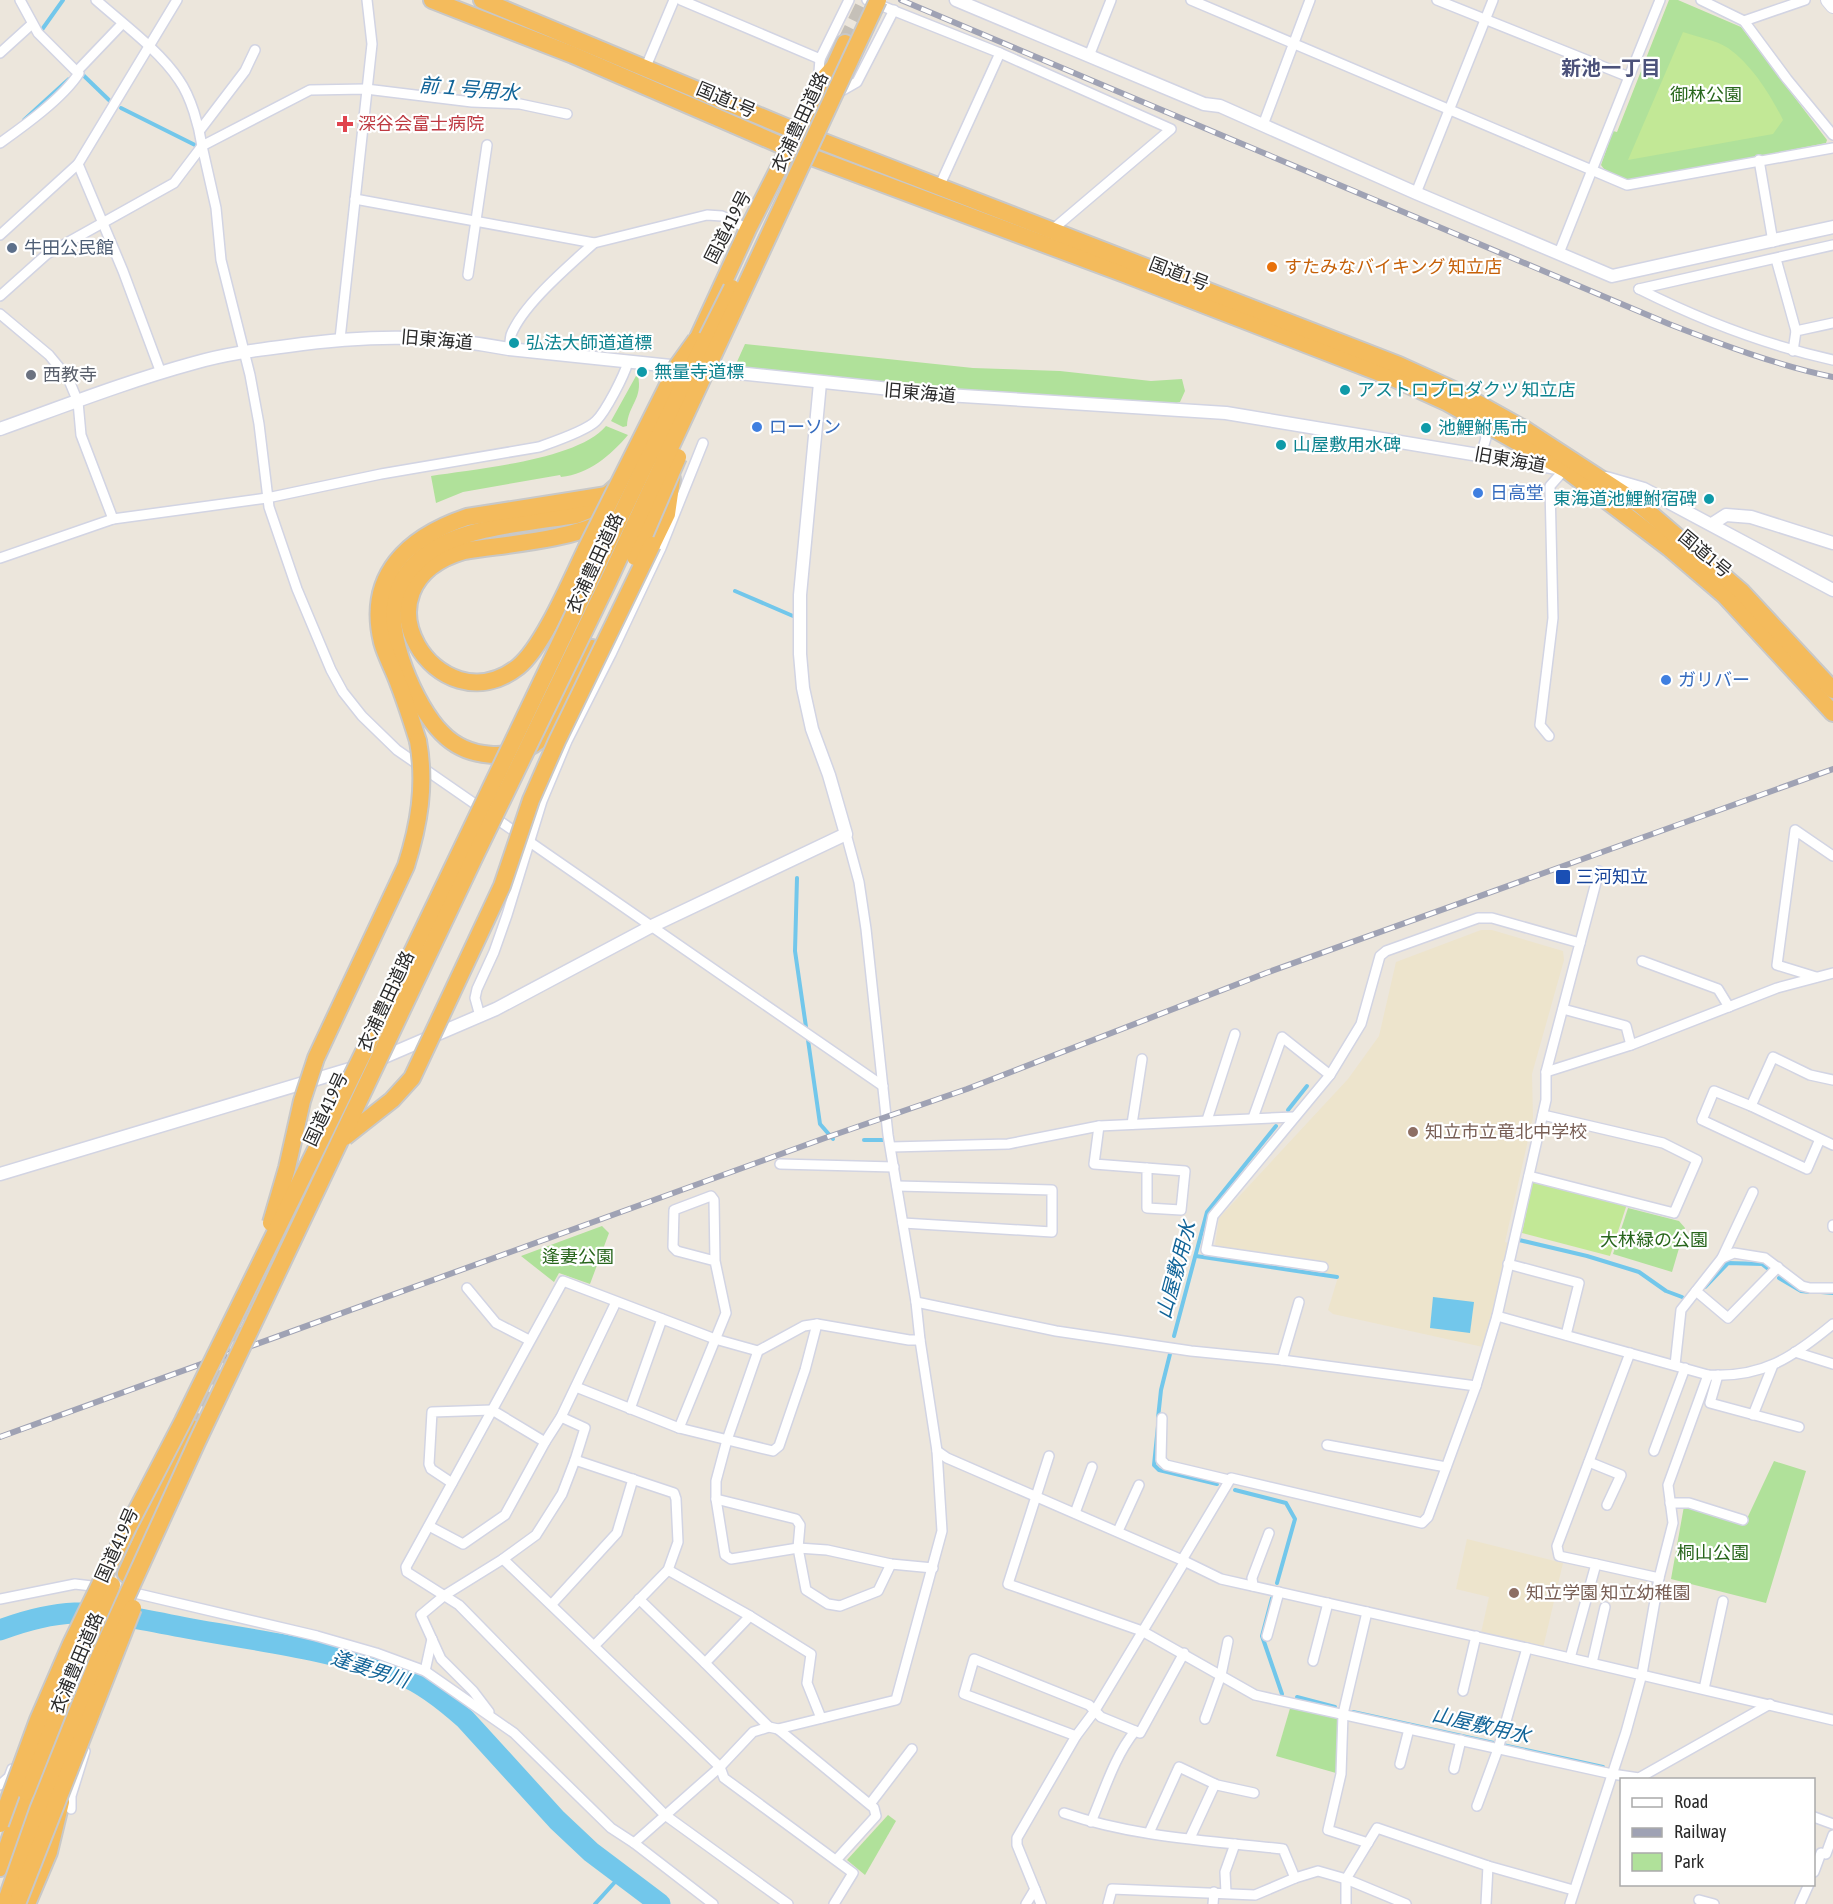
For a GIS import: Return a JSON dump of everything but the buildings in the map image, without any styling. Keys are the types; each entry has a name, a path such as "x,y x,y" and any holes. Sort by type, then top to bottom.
{"highway":[{"name":"国道1号","path":"432,0 573,55 790,148 1394,378 1448,403 1565,469 1741,591 1833,690"},
{"name":"国道1号","path":"482,0 507,5 645,69 798,132 1408,369 1454,390 1524,429 1639,504 1833,712"},
{"name":"衣浦豊田道路","path":"0,1868 26,1792 72,1676 191,1430 342,1139 608,582 732,300 868,0"},
{"name":"衣浦豊田道路","path":"5,1904 38,1810 99,1655 257,1270 398,982 691,370 732,300 878,0"},
{"name":"国道419号","path":"684,368 748,229 817,92 825,77 834,67 845,43"},
{"path":"711,372 863,49"},
{"name":"衣浦豊田道路","path":"711,372 662,476 638,502 617,516 594,527 570,534 449,556 436,563 419,580 410,599 409,626 419,651 429,663 459,680 477,682 500,678 518,667 535,649 586,549 678,365 732,300"},
{"name":"衣浦豊田道路","path":"684,368 648,444 632,471 591,509 576,515 479,531 445,543 428,553 402,580 395,596 392,612 397,643 409,680 429,717 442,734 465,749 496,756 513,753 540,740 555,720 639,549 720,361 732,300"},
{"name":"衣浦豊田道路","path":"342,1139 392,1100 412,1078 502,886 531,801 557,741 667,514 675,448"},
{"name":"衣浦豊田道路","path":"257,1270 287,1168 302,1101 316,1058 406,866 416,833 422,778 418,741 409,710 383,645 379,625 380,594 387,575 395,561 426,534 447,523 467,517 608,495"},
{"name":"国道419号","path":"254,1300 369,1064"},
{"name":"国道419号","path":"0,1803 42,1742 79,1680 191,1430"},
{"name":"衣浦豊田道路","path":"0,1824 38,1720 71,1644 128,1527 191,1430"},
{"name":"衣浦豊田道路","path":"17,1904 114,1655 181,1494 191,1430"},
{"name":"国道419号","path":"27,1904 56,1829 61,1806 65,1756 79,1680"}],"main road":[{"path":"1828,0 1833,6"}],"street":[{"path":"20,0 38,33 78,70"},
{"path":"96,0 150,48 180,81 200,130 216,208 221,260 244,351 259,424 267,498 297,589 331,670 343,692 392,746 883,1086"},
{"path":"0,235 47,195 78,164 177,0"},
{"path":"340,339 372,44 367,0"},
{"path":"645,69 674,0"},
{"path":"681,0 820,59"},
{"path":"817,92 820,59 849,0"},
{"path":"868,0 1000,53 1171,129 1052,230"},
{"path":"956,0 1204,104 1220,106 1416,193 1612,276 1833,227"},
{"path":"1089,56 1111,0"},
{"path":"1191,0 1627,185 1833,148"},
{"path":"1263,125 1310,0"},
{"path":"1437,0 1629,77"},
{"path":"1416,193 1493,0"},
{"path":"1558,253 1660,0"},
{"path":"1701,0 1744,21 1833,135"},
{"path":"1744,21 1805,0"},
{"path":"843,90 856,82 894,10"},
{"path":"0,53 32,24"},
{"path":"0,143 32,119 122,24"},
{"path":"200,130 245,71 255,50"},
{"path":"939,187 1000,53"},
{"path":"0,296 47,254 174,183 202,146 310,90 366,88 472,102 520,104 567,114"},
{"path":"468,275 487,145"},
{"path":"1759,160 1773,242"},
{"path":"78,164 123,271 161,373"},
{"path":"355,199 594,243 707,214 722,216 748,229"},
{"path":"509,349 512,335 524,315 557,275 594,243"},
{"path":"1833,245 1639,289 1712,323 1793,351 1833,360"},
{"path":"1776,259 1796,332 1793,351"},
{"path":"0,314 49,355 68,378 78,402 81,435 113,519"},
{"path":"1796,332 1833,323"},
{"name":"旧東海道","path":"0,429 161,373 244,351 340,339 424,337 711,372 947,396 1226,413 1565,469 1644,489 1833,590"},
{"path":"0,558 113,519 267,498 381,474 539,447 564,438 596,421 624,376 628,362"},
{"path":"634,1843 720,1767 753,1732 896,1700 942,1531 937,1451 891,1147 859,882 829,775 812,729 803,688 800,654 800,595 820,383"},
{"path":"1481,455 1486,438 1482,422"},
{"path":"480,1016 475,998 477,989 497,943 554,771 657,557 703,443"},
{"path":"1549,736 1540,725 1553,618 1550,486 1565,469"},
{"path":"1712,524 1726,515 1751,517 1833,543"},
{"path":"1816,977 1777,965 1795,830 1833,856"},
{"path":"0,1174 369,1064 480,1016 652,926 846,834"},
{"path":"1162,1418 1161,1460 1166,1465 1422,1523 1428,1517 1476,1386 1497,1316 1543,1115 1546,1100 1546,1072 1599,871"},
{"path":"1323,1267 1206,1250 1214,1216 1330,1075 1361,1024 1380,956 1386,951 1478,918 1521,925 1580,943"},
{"path":"1642,961 1718,989 1728,1007"},
{"path":"1546,1072 1631,1045 1777,988 1833,973"},
{"path":"1563,1009 1626,1026 1631,1045"},
{"path":"1207,1120 1235,1034"},
{"path":"1253,1119 1282,1037 1330,1075"},
{"path":"1751,1106 1773,1057 1810,1075 1833,1080"},
{"path":"1132,1124 1142,1059"},
{"path":"1820,1140 1807,1169 1702,1120 1713,1091 1751,1106 1833,1146"},
{"path":"1528,1176 1674,1213 1697,1161 1663,1143 1543,1115"},
{"path":"891,1147 1008,1144 1099,1126 1294,1117"},
{"path":"1099,1126 1094,1164 1148,1168 1185,1171 1181,1210 1147,1208 1148,1168"},
{"path":"780,1164 894,1167"},
{"path":"897,1186 1052,1190 1052,1232 903,1223"},
{"path":"1675,1365 1681,1310 1722,1258 1753,1192"},
{"path":"679,1428 726,1313 715,1261 714,1200 711,1196 674,1210 673,1247 677,1251 715,1261"},
{"path":"1722,1258 1734,1253 1746,1253 1765,1258 1802,1286 1833,1288"},
{"path":"1509,1264 1579,1283 1566,1335"},
{"path":"1696,1291 1728,1318 1778,1267"},
{"path":"758,1352 715,1340 563,1281 406,1567 407,1572 459,1605 665,1815 788,1904"},
{"path":"467,1288 496,1323 529,1340"},
{"path":"429,1526 464,1544 505,1515 561,1417 616,1302"},
{"path":"916,1302 1056,1331 1191,1351 1282,1360 1476,1386"},
{"path":"1282,1360 1299,1302"},
{"path":"1497,1316 1685,1368 1713,1375 1733,1376 1773,1365 1796,1352 1833,1323"},
{"path":"630,1409 662,1319"},
{"path":"920,1340 817,1324 804,1326 758,1352 727,1440 716,1481 716,1499 725,1555 731,1559 798,1548 827,1550 891,1563 933,1568"},
{"path":"576,1387 679,1428 773,1451 779,1446 805,1370 817,1324"},
{"path":"1796,1352 1833,1364"},
{"path":"1630,1353 1557,1550 1559,1556 1659,1578"},
{"path":"1753,1415 1773,1365"},
{"path":"1654,1450 1685,1368"},
{"path":"1713,1375 1710,1403 1799,1427"},
{"path":"1570,1904 1642,1674 1659,1578 1673,1522 1668,1485 1713,1375"},
{"path":"452,1483 431,1469 429,1464 432,1412 492,1410 545,1442"},
{"path":"492,1716 473,1691 441,1659 421,1615 445,1595 503,1559 536,1535 562,1494 585,1428 561,1417"},
{"path":"1327,1445 1446,1467"},
{"path":"937,1451 947,1458 1184,1560 1221,1579 1642,1674 1833,1720"},
{"path":"1049,1456 1008,1584 1142,1631 1255,1695 1636,1778"},
{"path":"575,1460 674,1493 676,1499 678,1542 668,1570 594,1646"},
{"path":"1589,1462 1621,1475 1607,1505"},
{"path":"1075,1513 1092,1467"},
{"path":"552,1604 616,1533 633,1479"},
{"path":"1041,1904 1017,1845 1017,1838 1076,1736 1094,1712 1142,1631 1229,1480"},
{"path":"1118,1531 1139,1485"},
{"path":"716,1499 796,1519 800,1525 798,1548 806,1590 828,1604 840,1606 878,1591 891,1563"},
{"path":"1670,1503 1689,1503 1743,1520"},
{"path":"1253,1586 1252,1578 1269,1533"},
{"path":"503,1559 720,1767 724,1778 853,1873 834,1904"},
{"path":"1570,1658 1596,1564"},
{"path":"668,1570 750,1616 811,1654 807,1683 821,1718"},
{"path":"0,1599 75,1584 106,1587 317,1636 376,1653 425,1671 514,1733 611,1828 713,1904"},
{"path":"1268,1636 1279,1592"},
{"path":"639,1599 773,1728 874,1808 876,1816 837,1859"},
{"path":"1704,1689 1723,1601"},
{"path":"1313,1661 1328,1603"},
{"path":"1592,1663 1605,1607"},
{"path":"1367,1612 1343,1714 1341,1774 1328,1830 1368,1844"},
{"path":"705,1663 750,1616"},
{"path":"1463,1691 1476,1636"},
{"path":"425,1671 432,1639"},
{"path":"1205,1719 1221,1675 1228,1641"},
{"path":"1477,1806 1498,1749 1527,1648"},
{"path":"1076,1736 964,1694 974,1659 1089,1705 1094,1712 1140,1733 1184,1653"},
{"path":"0,1785 3,1785 9,1777 32,1714 42,1697 58,1702"},
{"path":"1644,1778 1770,1704"},
{"path":"71,1809 71,1796 96,1712 83,1708"},
{"path":"1400,1764 1409,1729"},
{"path":"1091,1822 1119,1756 1135,1731"},
{"path":"1454,1769 1461,1740"},
{"path":"870,1804 912,1749"},
{"path":"1149,1833 1179,1767 1215,1784 1254,1793"},
{"path":"1191,1839 1215,1784"},
{"path":"1064,1813 1091,1822 1149,1833 1283,1849 1295,1878"},
{"path":"1815,1817 1833,1824"},
{"path":"1346,1904 1346,1879 1377,1828 1488,1866 1573,1890"},
{"path":"1815,1870 1833,1835"},
{"path":"1226,1893 1225,1872 1234,1844"},
{"path":"1486,1904 1488,1866"},
{"path":"1108,1904 1112,1889 1255,1895 1318,1871 1346,1879 1406,1904"},
{"path":"1800,1904 1808,1886"},
{"path":"1026,1904 1035,1889"},
{"path":"1213,1904 1214,1892"},
{"path":"1700,1900 1714,1904"}],"shaded area":[{"name":"知立市立竜北中学校","path":"1481,930 1492,930 1563,951 1564,960 1532,1074 1533,1118 1505,1242 1508,1243 1492,1317 1483,1347 1333,1314 1328,1310 1338,1277 1325,1274 1323,1264 1215,1246 1219,1218 1348,1079 1379,1036 1396,962"},
{"name":"知立学園 知立幼稚園","path":"1467,1539 1563,1563 1543,1648 1481,1633 1489,1597 1456,1589"}],"green space":[{"name":"御林公園","path":"1669,0 1678,0 1741,27 1827,140 1826,143 1627,182 1604,169 1601,165 1613,131 1617,132"},
{"path":"1683,32 1718,43 1737,55 1760,81 1783,120 1773,134 1628,160"},
{"path":"745,344 973,368 1060,371 1151,381 1182,379 1185,391 1180,402 1176,403 969,391 740,367 736,364"},
{"path":"638,376 639,391 627,426 623,427 611,421"},
{"path":"606,426 628,435 614,450 590,468 561,477 560,475 463,492 436,503 431,476 550,455 592,438"},
{"path":"1533,1180 1627,1204 1610,1256 1522,1233"},
{"name":"大林緑の公園","path":"1628,1208 1679,1221 1685,1228 1672,1272 1613,1254"},
{"name":"逢妻公園","path":"602,1226 609,1233 590,1284 559,1273 554,1282 521,1256"},
{"name":"桐山公園","path":"1774,1461 1806,1471 1766,1603 1671,1579 1684,1506 1744,1525"},
{"path":"1291,1705 1335,1715 1339,1719 1336,1773 1276,1756"},
{"path":"888,1815 896,1821 865,1875 847,1860"}],"water":[{"path":"1433,1297 1474,1302 1470,1333 1430,1328"}],"waterway":[{"path":"42,33 41,31 63,0"},
{"name":"前１号用水","path":"81,73 110,101"},
{"path":"24,120 69,79"},
{"name":"前１号用水","path":"121,108 197,146"},
{"path":"735,591 793,616"},
{"path":"797,878 795,951 806,1027"},
{"path":"808,1040 820,1124 833,1139"},
{"name":"山屋敷用水","path":"1288,1110 1307,1086"},
{"name":"山屋敷用水","path":"1174,1336 1207,1212 1276,1126"},
{"path":"864,1140 885,1140"},
{"path":"1519,1240 1587,1256 1639,1272 1666,1291 1682,1297"},
{"path":"1196,1256 1337,1277"},
{"path":"1705,1287 1728,1263 1762,1264 1767,1268"},
{"path":"1779,1278 1801,1291 1810,1292"},
{"path":"1821,1292 1833,1293"},
{"name":"山屋敷用水","path":"1158,1418 1161,1390 1170,1354"},
{"name":"山屋敷用水","path":"1158,1426 1154,1465 1159,1470 1217,1484"},
{"name":"山屋敷用水","path":"1235,1490 1286,1503 1295,1519 1277,1583"},
{"name":"山屋敷用水","path":"1272,1598 1262,1636 1282,1694"},
{"name":"逢妻男川","path":"0,1630 56,1615 104,1614 298,1648 351,1659 401,1675 427,1689 465,1719 557,1820 591,1852 660,1904"},
{"name":"山屋敷用水","path":"1297,1697 1335,1707"},
{"name":"山屋敷用水","path":"1353,1712 1603,1767"},
{"path":"595,1904 615,1882 623,1877"}],"tunnel":[{"path":"845,43 866,0"},
{"path":"192,1428 254,1300"}],"railway":[{"path":"901,0 1669,324 1770,360 1833,377"},
{"path":"0,1437 825,1138 967,1089 1266,973 1833,769"}],"place":[{"name":"深谷会富士病院","path":"345,124"},
{"name":"牛田公民館","path":"12,248"},
{"name":"すたみなバイキング 知立店","path":"1272,267"},
{"name":"弘法大師道道標","path":"514,343"},
{"name":"無量寺道標","path":"642,372"},
{"name":"西教寺","path":"31,375"},
{"name":"アストロプロダクツ 知立店","path":"1345,390"},
{"name":"ローソン","path":"757,427"},
{"name":"池鯉鮒馬市","path":"1426,428"},
{"name":"山屋敷用水碑","path":"1281,445"},
{"name":"日高堂","path":"1478,493"},
{"name":"東海道池鯉鮒宿碑","path":"1709,499"},
{"name":"ガリバー","path":"1666,680"},
{"name":"三河知立","path":"1563,877"},
{"name":"知立市立竜北中学校","path":"1413,1132"},
{"name":"知立学園 知立幼稚園","path":"1514,1593"}],"district":[{"name":"新池一丁目","path":"1611,68"}]}
